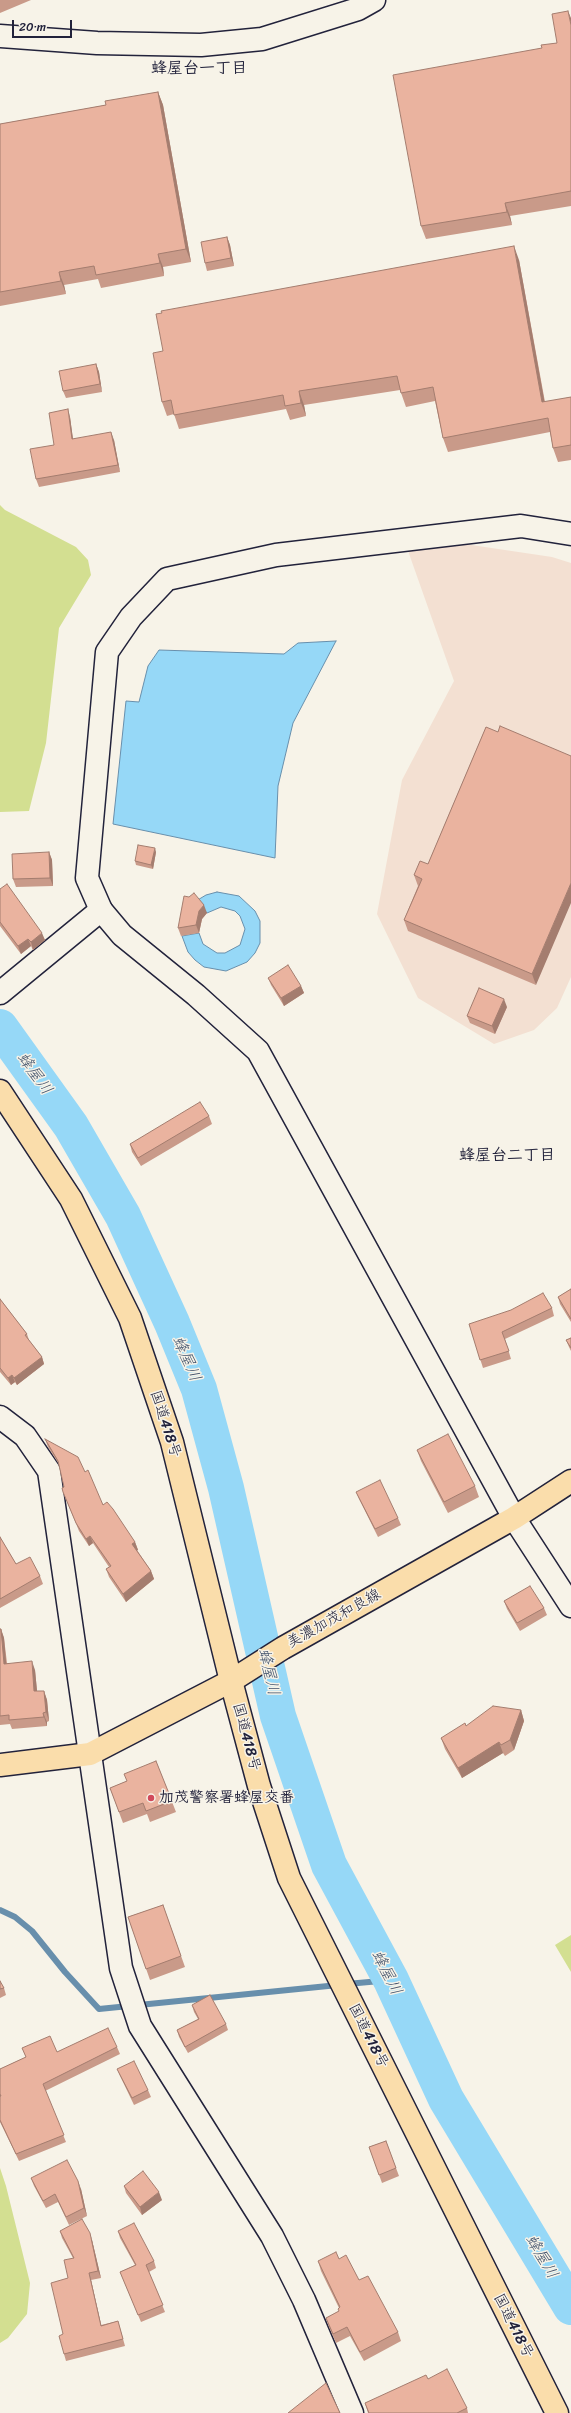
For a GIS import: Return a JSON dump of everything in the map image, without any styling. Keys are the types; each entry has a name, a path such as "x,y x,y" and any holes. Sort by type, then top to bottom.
{"main road":[{"name":"国道418号","path":"0,1091 71,1199 130,1318 172,1442 231,1681 259,1786 289,1878 557,2413"},
{"name":"美濃加茂和良線","path":"0,1765 90,1754 231,1681 283,1648 514,1518 571,1481"}],"street":[{"path":"0,36 97,43 201,45 262,39 358,9 374,0"},
{"path":"571,534 520,526 276,555 167,579 131,617 107,652 87,878 101,910 122,935 196,995 258,1051 514,1518 571,1606"},
{"path":"3,991 101,910"},
{"path":"0,1417 25,1436 49,1471 121,1968 140,2026 272,2236 304,2300 352,2413"}],"shaded area":[{"path":"458,543 552,557 571,563 571,977 557,1008 534,1030 494,1044 418,998 377,914 402,780 454,681 407,548"}],"green space":[{"path":"0,505 5,510 76,547 88,560 91,575 59,628 46,743 29,811 0,812"},
{"path":"571,1935 571,1972 555,1945"},
{"path":"0,2168 6,2186 30,2283 27,2314 8,2338 0,2343"}],"water":[{"path":"336,641 293,723 278,786 275,858 113,824 126,701 139,702 148,666 159,650 284,654 298,643"},
{"path":"217,892 239,896 255,911 260,921 260,943 255,953 247,962 226,971 204,967 195,960 188,952 182,936 199,933 203,944 217,953 225,953 240,945 245,929 240,916 235,911 221,907 207,913 196,901 206,895"}],"building":[{"path":"568,11 571,25 571,191 505,203 507,212 421,226 393,75 542,48 541,45 557,43 552,14"},
{"path":"158,92 186,249 158,254 160,263 96,275 94,266 59,272 61,281 0,292 0,124 106,105 105,101"},
{"path":"227,237 231,258 205,263 201,242"},
{"path":"514,246 542,402 571,397 571,445 553,448 548,418 443,438 433,387 401,393 397,376 299,391 301,403 285,406 283,395 174,415 171,400 162,402 153,353 163,351 156,314 162,313 161,311"},
{"path":"96,364 100,384 63,391 59,371"},
{"path":"68,409 72,439 111,432 118,465 36,479 30,449 54,445 49,413"},
{"path":"500,726 571,756 571,883 532,974 404,920 422,879 414,875 420,861 428,864 486,727 498,732"},
{"path":"138,845 155,848 151,865 135,861"},
{"path":"49,852 50,878 13,879 12,854"},
{"path":"7,884 42,933 31,942 28,939 18,946 0,922 0,889"},
{"path":"194,893 204,905 199,911 196,925 178,928 184,896 189,897"},
{"path":"288,965 301,986 281,998 268,978"},
{"path":"479,988 504,999 492,1026 467,1016"},
{"path":"200,1102 209,1116 138,1158 130,1144"},
{"path":"571,1289 571,1319 558,1297"},
{"path":"543,1293 552,1308 502,1332 509,1351 480,1360 469,1324 511,1310"},
{"path":"0,1299 27,1334 25,1335 42,1357 14,1378 12,1375 8,1378 0,1368"},
{"path":"571,1338 571,1348 566,1340"},
{"path":"448,1434 475,1486 444,1502 417,1450"},
{"path":"45,1439 78,1457 85,1472 88,1470 103,1505 107,1502 113,1509 135,1542 132,1544 151,1571 123,1594 106,1569 111,1566 90,1536 86,1539 76,1523 63,1492 62,1488 64,1487 58,1461"},
{"path":"380,1480 398,1518 375,1529 356,1492"},
{"path":"0,1537 16,1564 30,1557 40,1576 0,1599"},
{"path":"530,1586 544,1608 517,1623 504,1601"},
{"path":"0,1629 4,1664 32,1661 34,1691 44,1691 46,1712 43,1713 44,1717 9,1720 9,1715 0,1716"},
{"path":"493,1706 521,1710 510,1740 501,1745 499,1742 458,1768 441,1738 465,1723 466,1726"},
{"name":"加茂警察署蜂屋交番","path":"156,1761 172,1801 146,1811 143,1803 119,1812 110,1788 127,1781 124,1774"},
{"path":"163,1905 181,1956 146,1969 128,1917"},
{"path":"0,1981 4,1988 0,1989"},
{"path":"210,1995 226,2024 185,2047 177,2030 199,2019 192,2005"},
{"path":"108,2028 117,2047 43,2084 64,2135 16,2154 0,2120 0,2069 26,2057 22,2048 50,2036 57,2052"},
{"path":"134,2061 148,2090 132,2098 117,2069"},
{"path":"386,2141 396,2168 379,2175 369,2147"},
{"path":"67,2160 78,2181 84,2208 66,2217 55,2194 43,2201 31,2178"},
{"path":"143,2171 159,2192 140,2207 124,2186"},
{"path":"82,2219 90,2233 98,2271 89,2273 101,2326 118,2321 123,2339 64,2354 59,2336 63,2334 51,2283 68,2278 64,2260 74,2258 60,2231"},
{"path":"134,2223 154,2261 146,2265 163,2305 138,2315 120,2272 136,2265 118,2231"},
{"path":"336,2252 339,2259 346,2255 359,2280 368,2276 398,2332 360,2352 347,2327 333,2334 326,2318 339,2311 338,2309 340,2307 318,2261"},
{"path":"447,2369 467,2408 457,2413 369,2413 365,2403 426,2375 428,2379"},
{"path":"326,2383 340,2413 288,2413"}],"waterway":[{"name":"蜂屋川","path":"0,1027 71,1126 123,1216 172,1323 199,1389 226,1488 278,1716 329,1865 391,1980 446,2099 571,2307"},
{"path":"0,1910 15,1917 32,1931 65,1972 99,2009 338,1985"},
{"path":"347,1984 391,1980"}],"place":[{"name":"加茂警察署蜂屋交番","path":"151,1798"}],"district":[{"name":"蜂屋台一丁目","path":"199,69"},
{"name":"蜂屋台二丁目","path":"507,1156"}]}
